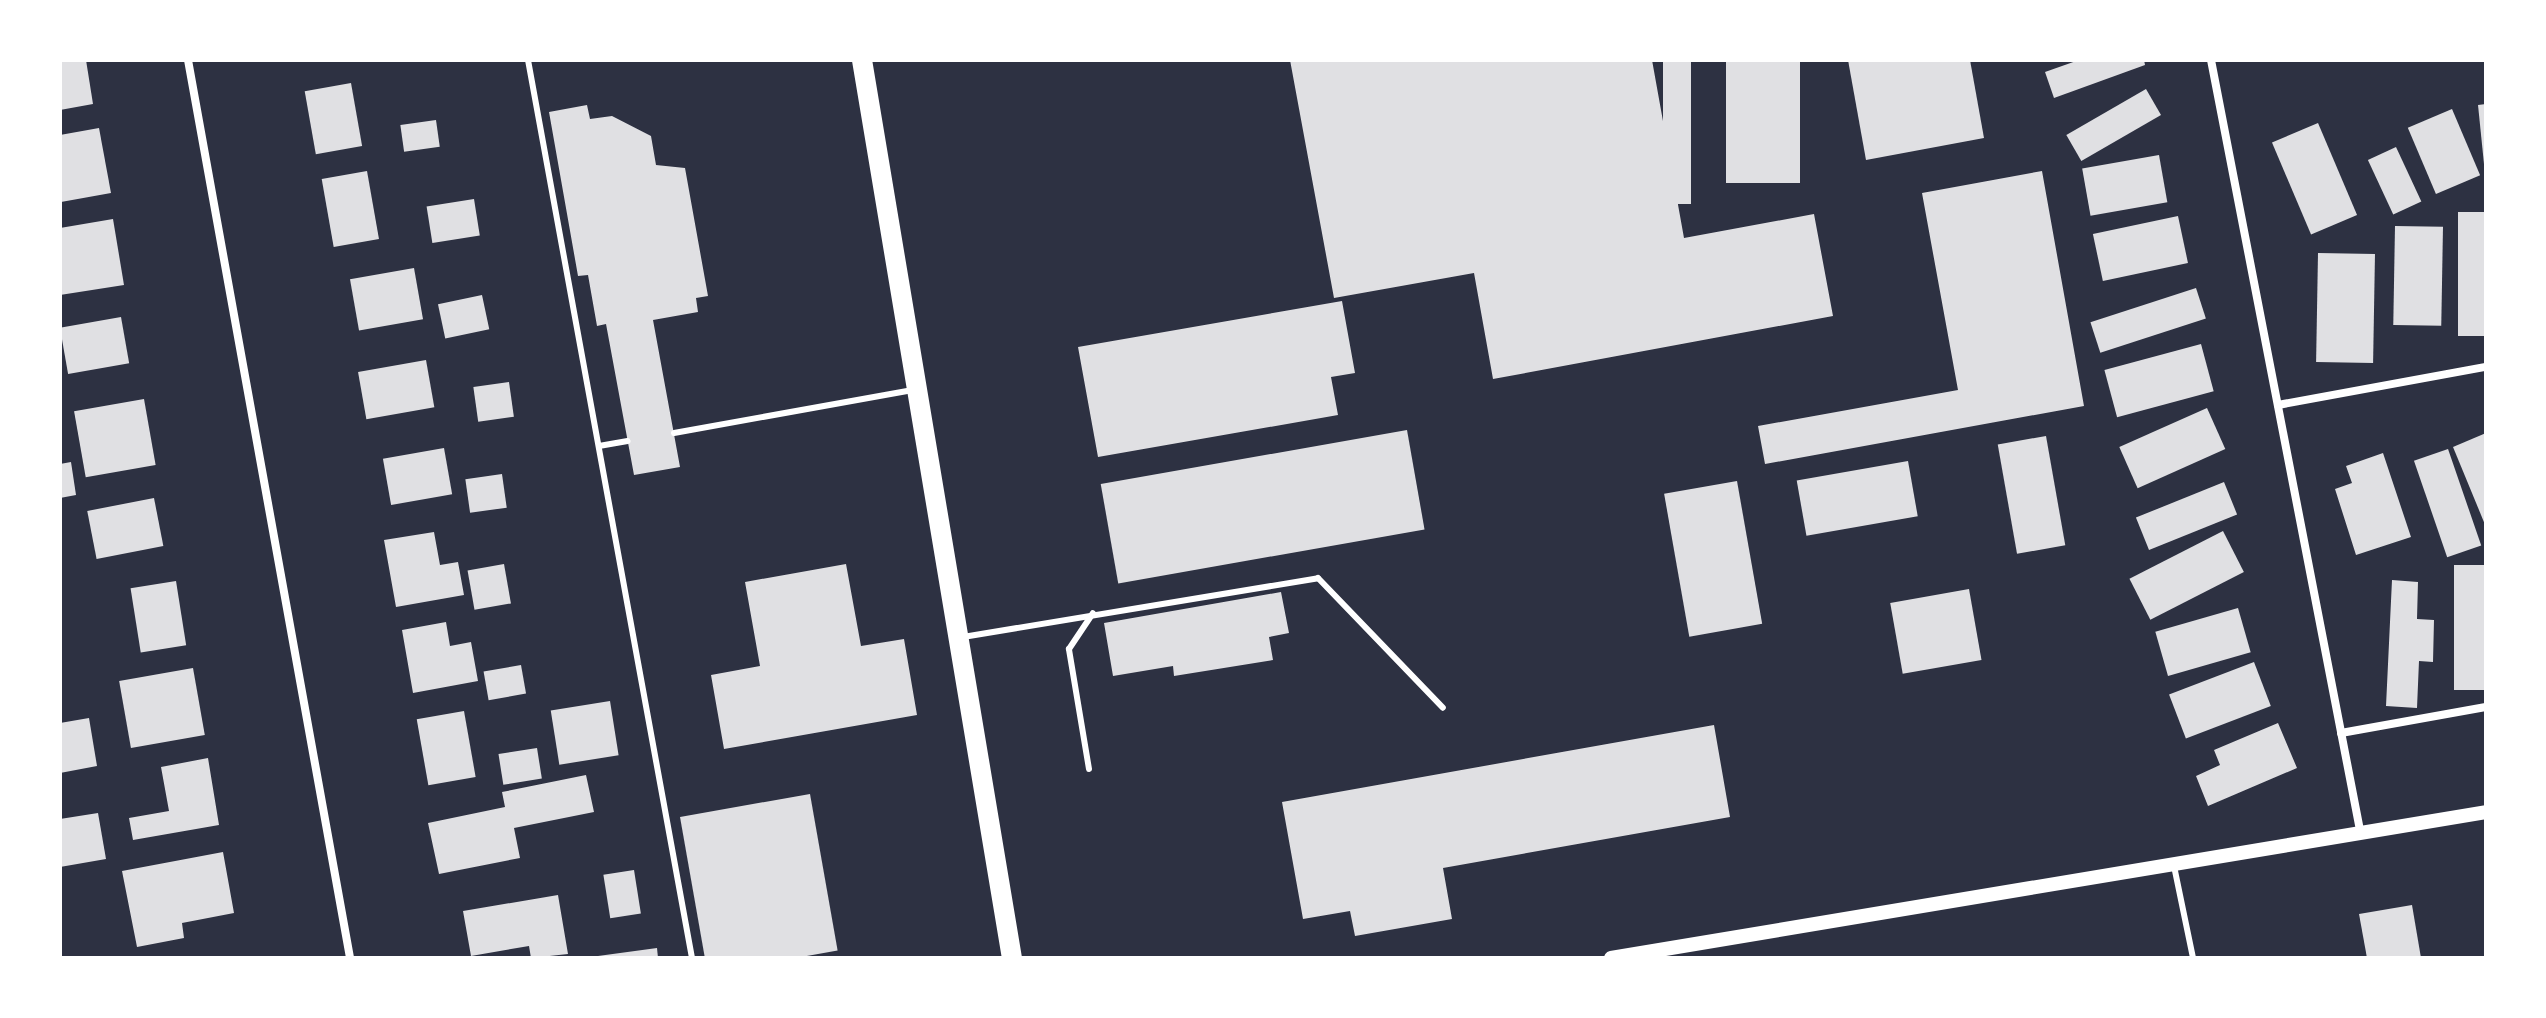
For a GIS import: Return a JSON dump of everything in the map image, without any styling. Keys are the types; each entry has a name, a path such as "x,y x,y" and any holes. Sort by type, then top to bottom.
{"main road":[{"path":"862,60 1012,958"}],"street":[{"path":"188,60 350,958"},
{"path":"2211,60 2361,835"},
{"path":"2278,405 2486,367"},
{"path":"2341,733 2486,707"},
{"path":"1611,958 2486,812"}],"lane":[{"path":"528,60 692,958"},
{"path":"674,433 917,390"},
{"path":"599,446 628,441"},
{"path":"958,638 1093,613 1318,578 1443,708"},
{"path":"1089,769 1069,649 1093,613"},
{"path":"2174,866 2193,958"}],"building":[{"path":"60,60 86,60 93,104 60,110"},
{"path":"1290,60 1652,60 1684,238 1814,214 1833,316 1493,379 1474,273 1334,298"},
{"path":"1663,60 1691,60 1691,204 1663,204"},
{"path":"1726,60 1800,60 1800,183 1726,183"},
{"path":"1848,60 1970,60 1984,138 1866,160"},
{"path":"2079,60 2144,60 2145,65 2054,98 2045,72"},
{"path":"351,83 362,146 316,154 305,91"},
{"path":"2146,89 2161,115 2081,161 2066,135"},
{"path":"2486,104 2486,164 2484,164 2478,105"},
{"path":"587,105 590,119 612,116 651,136 656,165 685,168 708,296 696,298 698,312 653,320 680,467 634,475 606,324 597,326 588,275 578,276 549,112"},
{"path":"2452,109 2480,175 2436,194 2408,128"},
{"path":"436,120 440,147 404,152 400,125"},
{"path":"2318,123 2357,215 2311,235 2272,143"},
{"path":"99,128 111,193 61,202 60,135"},
{"path":"2396,147 2421,201 2393,214 2368,160"},
{"path":"2159,155 2167,202 2091,216 2082,169"},
{"path":"367,171 379,239 334,247 322,179"},
{"path":"2042,171 2084,406 1765,464 1758,426 1958,390 1922,193"},
{"path":"474,199 480,236 432,243 427,207"},
{"path":"2458,212 2485,212 2485,336 2458,336"},
{"path":"2178,216 2188,263 2103,281 2093,234"},
{"path":"113,219 124,285 60,295 60,228"},
{"path":"2395,226 2443,227 2441,326 2393,325"},
{"path":"2318,253 2375,254 2373,363 2316,362"},
{"path":"414,268 423,319 359,330 350,279"},
{"path":"2196,288 2206,318 2100,353 2090,322"},
{"path":"482,295 489,329 445,339 438,304"},
{"path":"1342,301 1355,373 1331,377 1338,415 1098,457 1078,347"},
{"path":"121,317 129,363 68,374 60,328"},
{"path":"2201,344 2214,391 2117,417 2104,370"},
{"path":"426,360 434,407 366,419 358,372"},
{"path":"509,382 514,417 478,422 473,387"},
{"path":"144,399 156,465 86,477 74,411"},
{"path":"2207,408 2225,449 2138,488 2119,447"},
{"path":"1407,430 1425,529 1118,583 1101,484"},
{"path":"2486,433 2486,527 2453,447"},
{"path":"2046,436 2065,545 2017,554 1998,445"},
{"path":"444,448 452,494 391,505 383,459"},
{"path":"2448,449 2481,545 2447,557 2414,461"},
{"path":"2383,453 2411,537 2356,555 2335,489 2352,483 2346,466"},
{"path":"1908,461 1918,516 1806,536 1797,481"},
{"path":"71,462 76,495 60,498 60,464"},
{"path":"502,474 507,508 470,513 465,479"},
{"path":"1737,481 1762,624 1689,637 1664,494"},
{"path":"2224,482 2237,514 2149,550 2136,518"},
{"path":"154,498 163,546 97,559 87,511"},
{"path":"2223,531 2244,572 2150,620 2129,579"},
{"path":"434,532 440,565 458,562 464,595 396,607 384,540"},
{"path":"504,564 511,603 475,610 468,570"},
{"path":"846,564 861,646 904,639 917,715 724,749 711,675 760,666 745,582"},
{"path":"2454,565 2486,565 2486,690 2454,690"},
{"path":"2392,580 2418,582 2417,619 2434,620 2433,662 2419,661 2417,708 2386,706"},
{"path":"176,581 186,645 141,652 131,588"},
{"path":"1969,589 1982,660 1903,674 1890,603"},
{"path":"1281,592 1289,633 1269,637 1273,660 1174,676 1173,666 1113,676 1104,623"},
{"path":"2238,608 2251,652 2168,676 2155,632"},
{"path":"446,622 450,646 471,642 478,681 413,693 402,630"},
{"path":"2254,662 2271,706 2186,738 2169,695"},
{"path":"521,665 526,694 489,700 484,672"},
{"path":"193,668 205,735 131,748 119,681"},
{"path":"610,701 619,755 559,765 551,710"},
{"path":"464,711 476,777 428,785 417,719"},
{"path":"89,718 97,766 60,773 60,723"},
{"path":"2278,723 2297,768 2208,806 2196,776 2220,765 2214,750"},
{"path":"1714,725 1730,817 1443,868 1452,919 1355,936 1350,911 1303,919 1282,802"},
{"path":"537,748 542,779 503,785 498,754"},
{"path":"208,758 219,825 133,840 129,818 169,811 161,767"},
{"path":"586,775 594,812 514,828 520,858 439,874 428,823 505,807 502,792"},
{"path":"810,794 838,951 796,958 705,958 680,817"},
{"path":"98,813 106,859 60,867 60,819"},
{"path":"223,852 234,913 182,923 184,938 137,947 122,871"},
{"path":"634,870 641,913 610,918 603,875"},
{"path":"558,895 568,954 531,958 529,946 471,956 463,911"},
{"path":"2412,905 2421,958 2367,958 2359,914"},
{"path":"657,948 658,958 598,958 598,956"}]}
